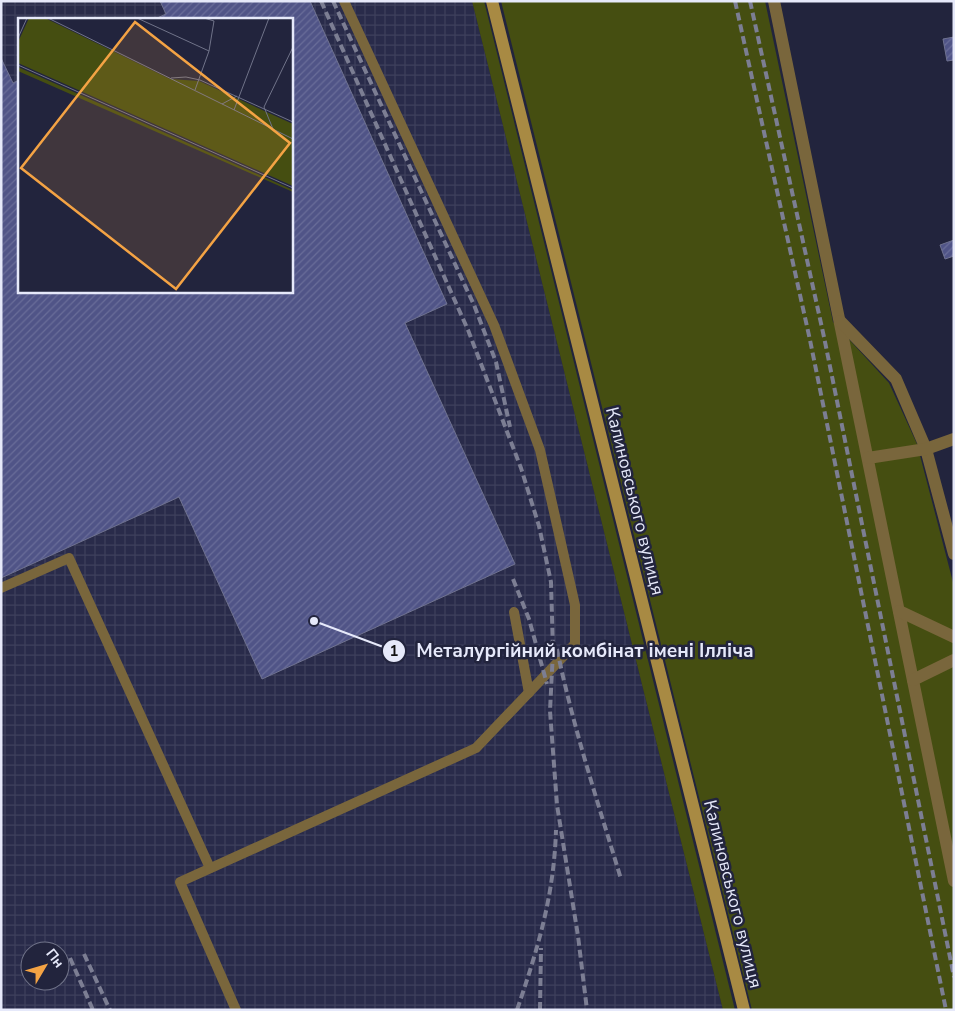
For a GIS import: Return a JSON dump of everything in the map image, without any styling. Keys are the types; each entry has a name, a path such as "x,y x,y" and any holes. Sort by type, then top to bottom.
{"street":[{"name":"Калиновського вулиця","path":"492,1 744,1010"},
{"path":"774,1 954,881"},
{"path":"840,321 896,379 926,449 954,554"},
{"path":"868,458 926,449 954,439"},
{"path":"899,611 954,636"},
{"path":"912,680 954,660"}],"lane":[{"path":"236,1010 180,882 476,748 575,644 575,605 540,450 494,324 344,1"},
{"path":"1,588 69,558 210,868"},
{"path":"514,612 529,693"}],"shaded area":[{"path":"1,1 472,1 723,1010 1,1010"}],"green space":[{"path":"472,1 484,1 735,1010 723,1010"},
{"path":"501,1 765,1 833,322 889,383 917,444 954,586 954,1010 752,1010"}],"building":[{"path":"160,1 310,1 447,304 405,323 515,564 262,679 179,497 1,578 1,58 13,83 18,80 18,292 292,292 292,18 157,18 166,14"},
{"path":"954,37 954,60 947,61 943,39"},
{"path":"954,240 954,256 945,259 940,245"}],"railway":[{"path":"321,1 468,330 521,468 539,526 551,582 553,651 550,711 557,805 578,936 587,1010"},
{"path":"333,1 474,305 496,362 510,427"},
{"path":"735,1 810,340 946,1010"},
{"path":"750,1 824,337 954,977"},
{"path":"513,579 529,619 547,684"},
{"path":"557,649 578,736 621,879"},
{"path":"517,1010 544,921 552,877 556,830"},
{"path":"540,1010 541,948"},
{"path":"84,954 110,1010"},
{"path":"70,958 93,1010"}],"place":[{"name":"Металургійний комбінат імені Ілліча","path":"314,621"}]}
